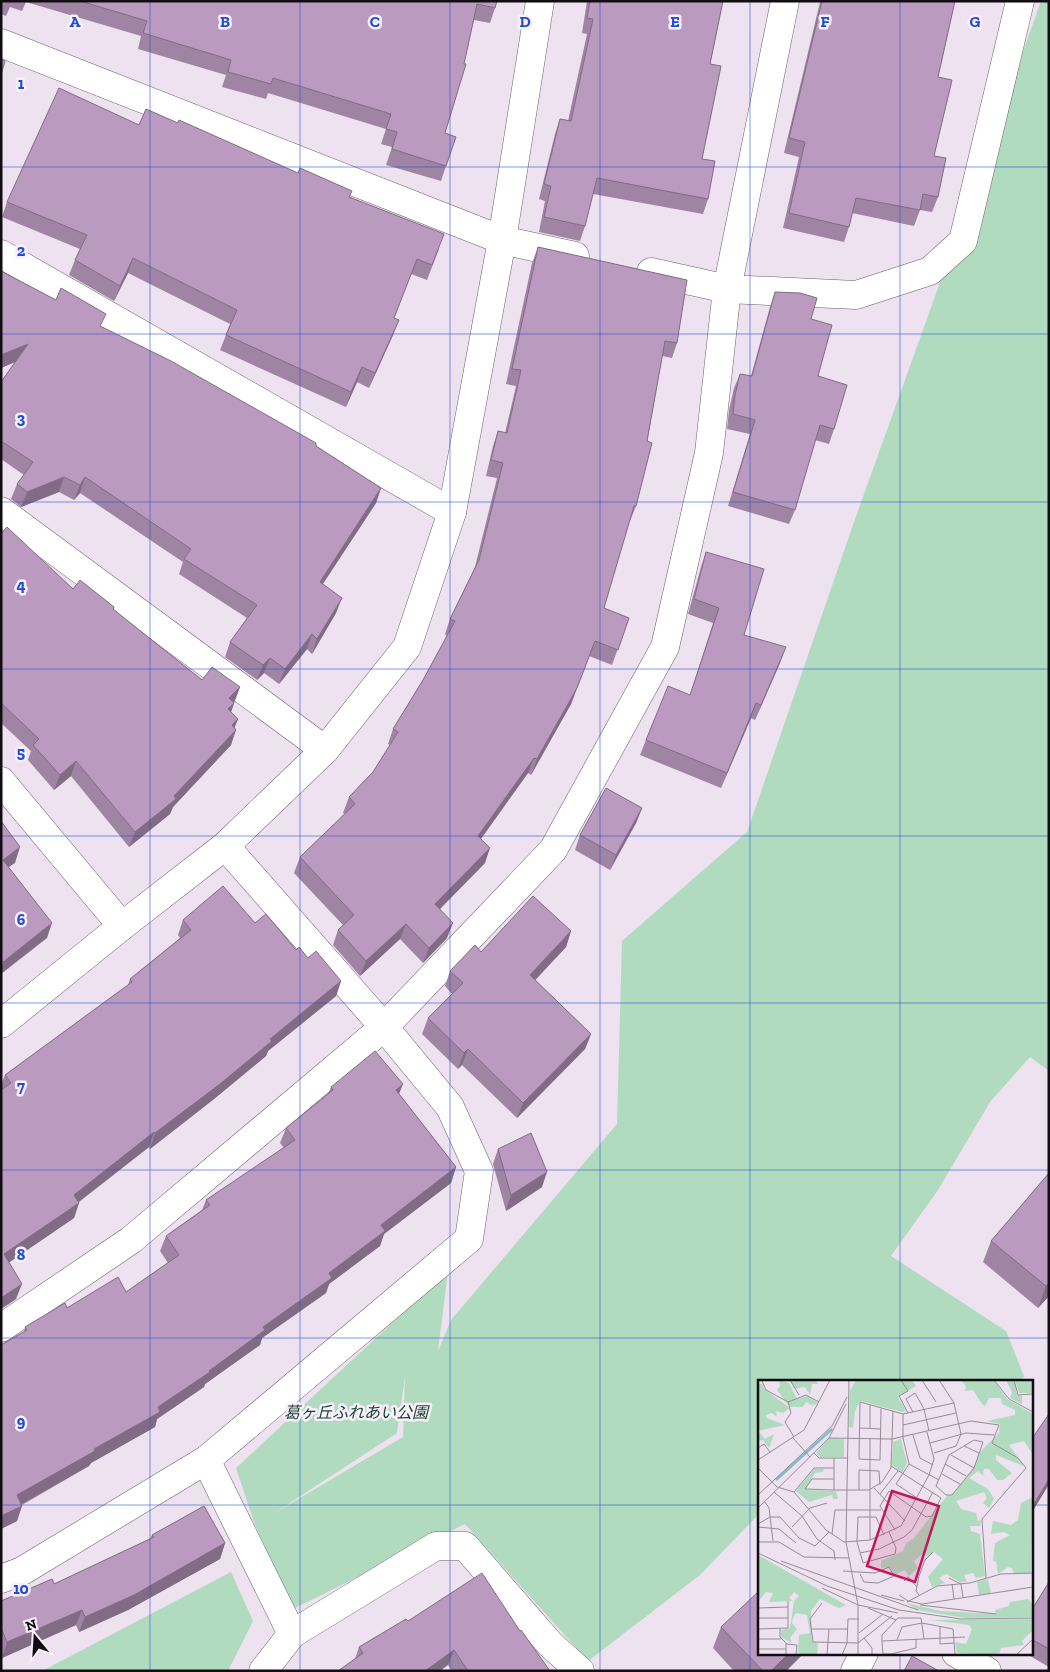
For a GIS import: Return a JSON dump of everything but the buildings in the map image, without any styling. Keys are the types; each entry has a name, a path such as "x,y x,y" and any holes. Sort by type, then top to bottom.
{"street":[{"path":"1,1024 225,846 325,750 407,647 452,512 502,240 540,1"},
{"path":"1,1328 131,1240 384,1027 553,850 665,647 709,453 727,289 785,1"},
{"path":"624,266 727,289 856,295 930,271 963,241 1020,1"},
{"path":"1,43 502,240 596,260"},
{"path":"1,254 452,512"},
{"path":"1,511 325,750"},
{"path":"1,781 122,926"},
{"path":"1,1579 22,1571 206,1460 469,1239 480,1170 450,1107 384,1027 225,846"},
{"path":"206,1460 292,1634"},
{"path":"263,1671 292,1634 436,1546 465,1546 550,1644 580,1671"},
{"path":"855,1671 864,1654"},
{"path":"958,1654 987,1671"}],"green space":[{"name":"葛ヶ丘ふれあい公園","path":"1041,1 1049,1 1049,1071 1030,1057 990,1102 938,1190 891,1256 1006,1331 1024,1376 1022,1380 758,1380 758,1515 700,1575 588,1661 465,1524 293,1609 255,1525 236,1468 448,1271 438,1351 451,1320 617,1124 622,941 747,832 854,522","holes":["405,1377 403,1437 273,1514 397,1433"]},
{"path":"231,1572 253,1621 228,1671 42,1671"}]}
